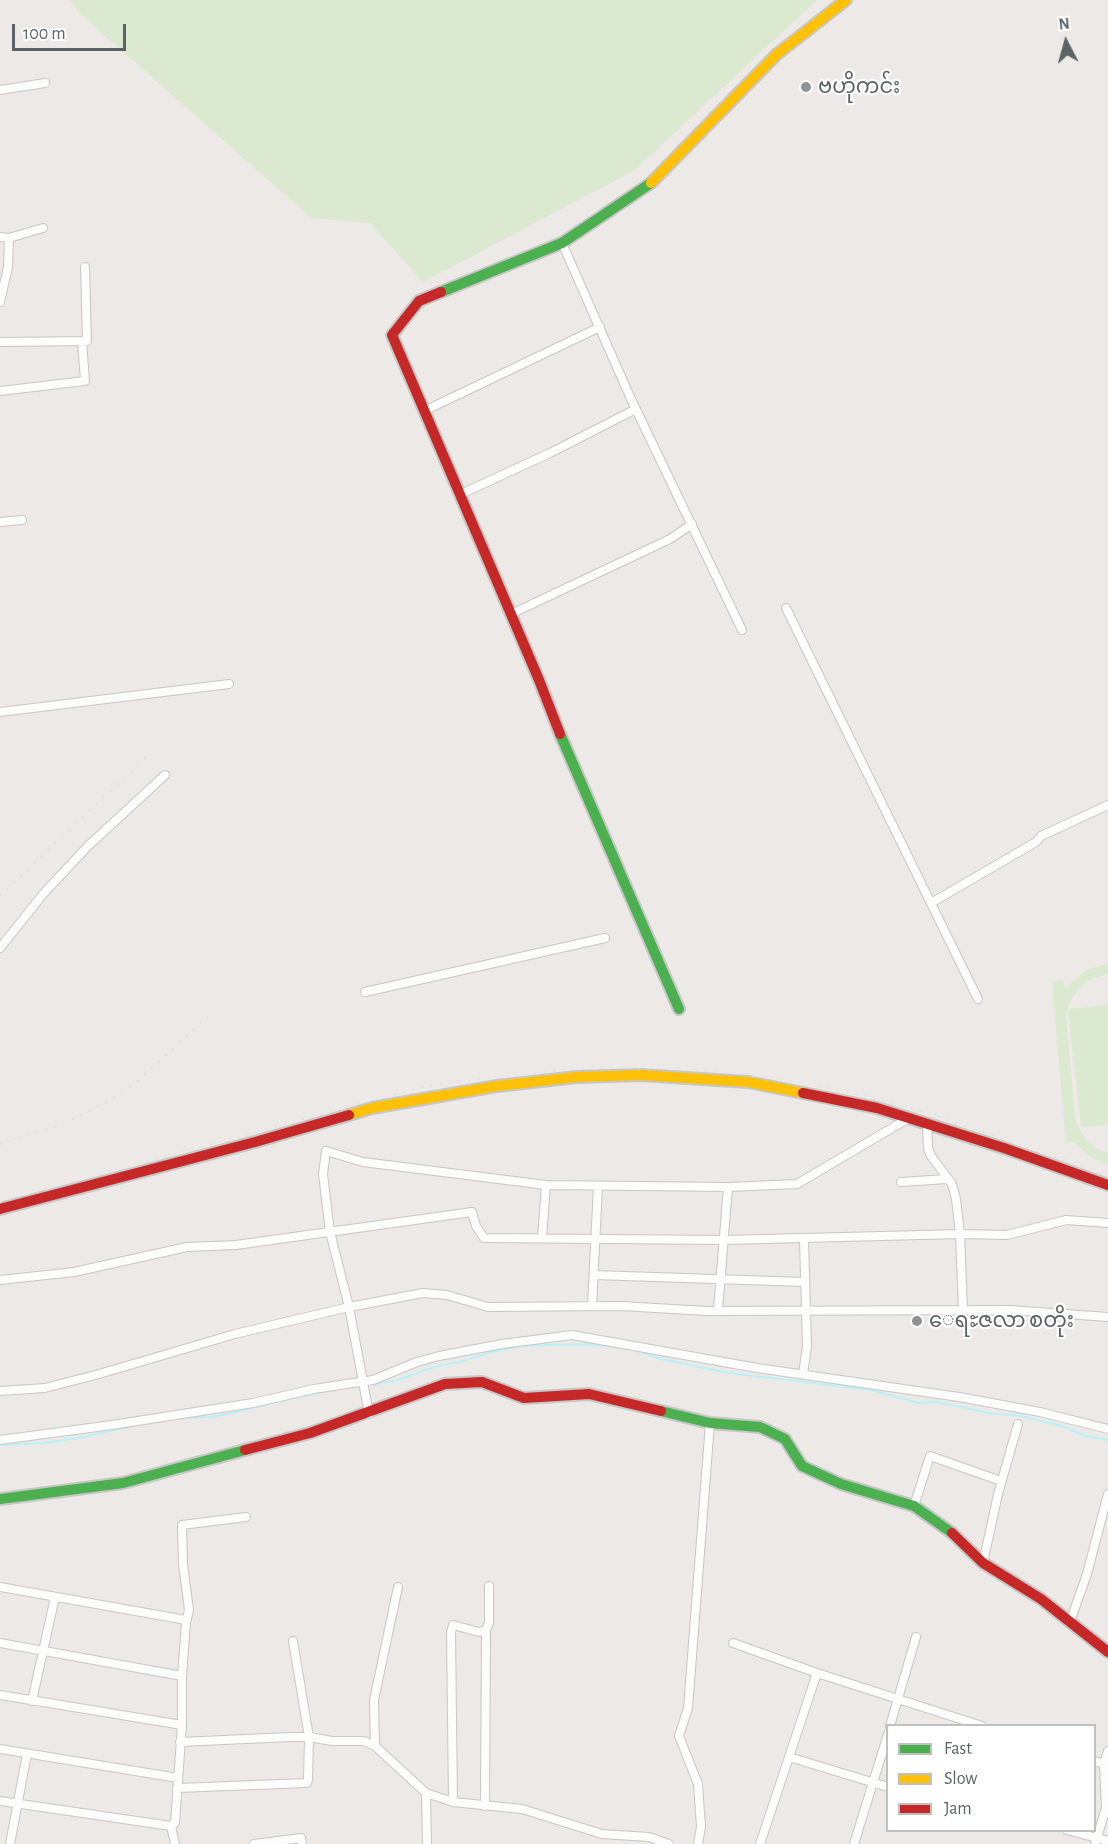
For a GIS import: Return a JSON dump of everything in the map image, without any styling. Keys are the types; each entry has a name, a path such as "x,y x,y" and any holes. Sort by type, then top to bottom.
{"street":[{"path":"679,1009 553,718 392,334 419,301 562,243 654,181 776,56 846,0"},
{"path":"0,90 45,82"},
{"path":"0,237 9,238 43,228"},
{"path":"0,302 8,267 9,238"},
{"path":"562,243 636,409 742,630"},
{"path":"0,342 87,341 85,267"},
{"path":"424,411 600,327"},
{"path":"0,391 85,381 82,341"},
{"path":"459,495 552,452 636,409"},
{"path":"0,522 22,520"},
{"path":"511,614 670,539 692,524"},
{"path":"786,608 978,999"},
{"path":"0,712 229,684"},
{"path":"0,948 44,893 88,846 165,775"},
{"path":"931,903 1036,842 1041,836 1108,805"},
{"path":"365,992 605,938"},
{"path":"0,1209 372,1108 497,1086 577,1077 641,1075 748,1082 877,1108 1004,1148 1108,1185"},
{"path":"369,1414 349,1307 330,1232 323,1174 326,1151 363,1162 546,1185 728,1187 797,1184 909,1118"},
{"path":"927,1124 928,1148 931,1156 952,1184 956,1199 963,1310"},
{"path":"901,1182 947,1179"},
{"path":"542,1238 546,1185"},
{"path":"592,1306 598,1185"},
{"path":"718,1309 728,1187"},
{"path":"0,1280 74,1272 187,1247 236,1245 472,1212 476,1226 484,1238 724,1240 960,1234 1007,1235 1065,1220 1108,1223"},
{"path":"803,1374 807,1347 804,1239"},
{"path":"594,1275 805,1282"},
{"path":"0,1391 45,1388 235,1334 349,1307 423,1293 447,1295 488,1306 805,1311 1043,1311 1108,1317"},
{"path":"0,1440 175,1416 373,1380 438,1356 502,1344 572,1335 757,1368 1040,1412 1108,1429"},
{"path":"0,1499 123,1483 310,1433 369,1414 445,1384 482,1382 524,1398 589,1394 710,1423 760,1427 785,1439 802,1466 841,1484 914,1506 952,1533 983,1563 1041,1599 1108,1652"},
{"path":"698,1844 701,1827 698,1784 679,1736 688,1707 710,1423"},
{"path":"983,1563 1001,1481 1018,1424"},
{"path":"914,1506 930,1456 1001,1481"},
{"path":"1070,1622 1087,1574 1108,1494"},
{"path":"171,1826 175,1823 182,1725 182,1676 186,1620 189,1610 183,1564 182,1525 246,1517"},
{"path":"1098,1531 1108,1534"},
{"path":"485,1806 486,1630 489,1623 489,1586"},
{"path":"0,1587 186,1620"},
{"path":"375,1746 374,1700 398,1587"},
{"path":"32,1701 55,1597"},
{"path":"453,1802 450,1632 453,1625 479,1632 486,1630"},
{"path":"890,1724 916,1636"},
{"path":"177,1788 307,1783 309,1737 293,1641"},
{"path":"0,1642 182,1676"},
{"path":"733,1643 817,1673 979,1724"},
{"path":"760,1844 817,1673"},
{"path":"0,1695 182,1725"},
{"path":"180,1742 309,1737 332,1741 364,1741 375,1746 426,1793 453,1802 522,1809 602,1834 649,1837 669,1844"},
{"path":"854,1844 886,1740"},
{"path":"0,1749 177,1778"},
{"path":"1096,1841 1106,1808 1104,1764 1108,1750"},
{"path":"10,1844 27,1754"},
{"path":"789,1757 886,1786"},
{"path":"1096,1761 1104,1764"},
{"path":"426,1793 427,1844"},
{"path":"0,1801 171,1826"},
{"path":"171,1826 175,1844"},
{"path":"1072,1832 1096,1841 1108,1841"},
{"path":"254,1844 301,1838 302,1844"}],"green space":[{"path":"70,0 817,0 635,170 423,282 370,223 311,218 77,11"},
{"path":"1108,964 1108,974 1089,980 1076,992 1068,1006 1066,1018 1077,1125 1086,1140 1099,1150 1108,1153 1108,1164 1091,1157 1074,1142 1066,1143 1052,982 1063,980 1065,989 1086,970"},
{"path":"1108,1005 1108,1125 1081,1127 1068,1009"}],"waterway":[{"path":"372,1384 395,1381 434,1367 520,1346 583,1344 621,1347"},
{"path":"633,1349 661,1359 729,1373 871,1390 918,1403 938,1402 989,1413 1021,1416 1065,1427 1085,1436 1108,1440"},
{"path":"177,1418 213,1417 342,1388"},
{"path":"0,1445 43,1443 85,1437 139,1424"}],"railway":[{"path":"0,896 148,755"},
{"path":"0,1144 53,1128 112,1098 137,1082 210,1014"},
{"path":"0,1202 398,1093 438,1084 590,1067 698,1070 743,1074 839,1089 930,1114 1108,1175"}],"traffic: fast":[{"path":"441,292 562,243 651,183"},
{"path":"560,734 679,1009"},
{"path":"661,1411 710,1423 760,1427 785,1439 802,1466 841,1484 914,1506 952,1533"},
{"path":"0,1499 123,1483 245,1450"}],"traffic: slow":[{"path":"651,183 776,55 846,0"},
{"path":"349,1115 372,1108 497,1086 577,1077 641,1075 748,1082 803,1093"}],"traffic: jam":[{"path":"441,292 419,301 392,335 560,734"},
{"path":"803,1093 877,1108 1004,1148 1108,1185"},
{"path":"0,1209 349,1115"},
{"path":"245,1450 310,1433 445,1384 482,1382 524,1398 589,1394 661,1411"},
{"path":"952,1533 983,1563 1041,1599 1108,1652"}],"place":[{"name":"ဗဟိုကင်း","path":"806,87"},
{"name":"ေရႊဇလာ စတိုး","path":"917,1321"}]}
